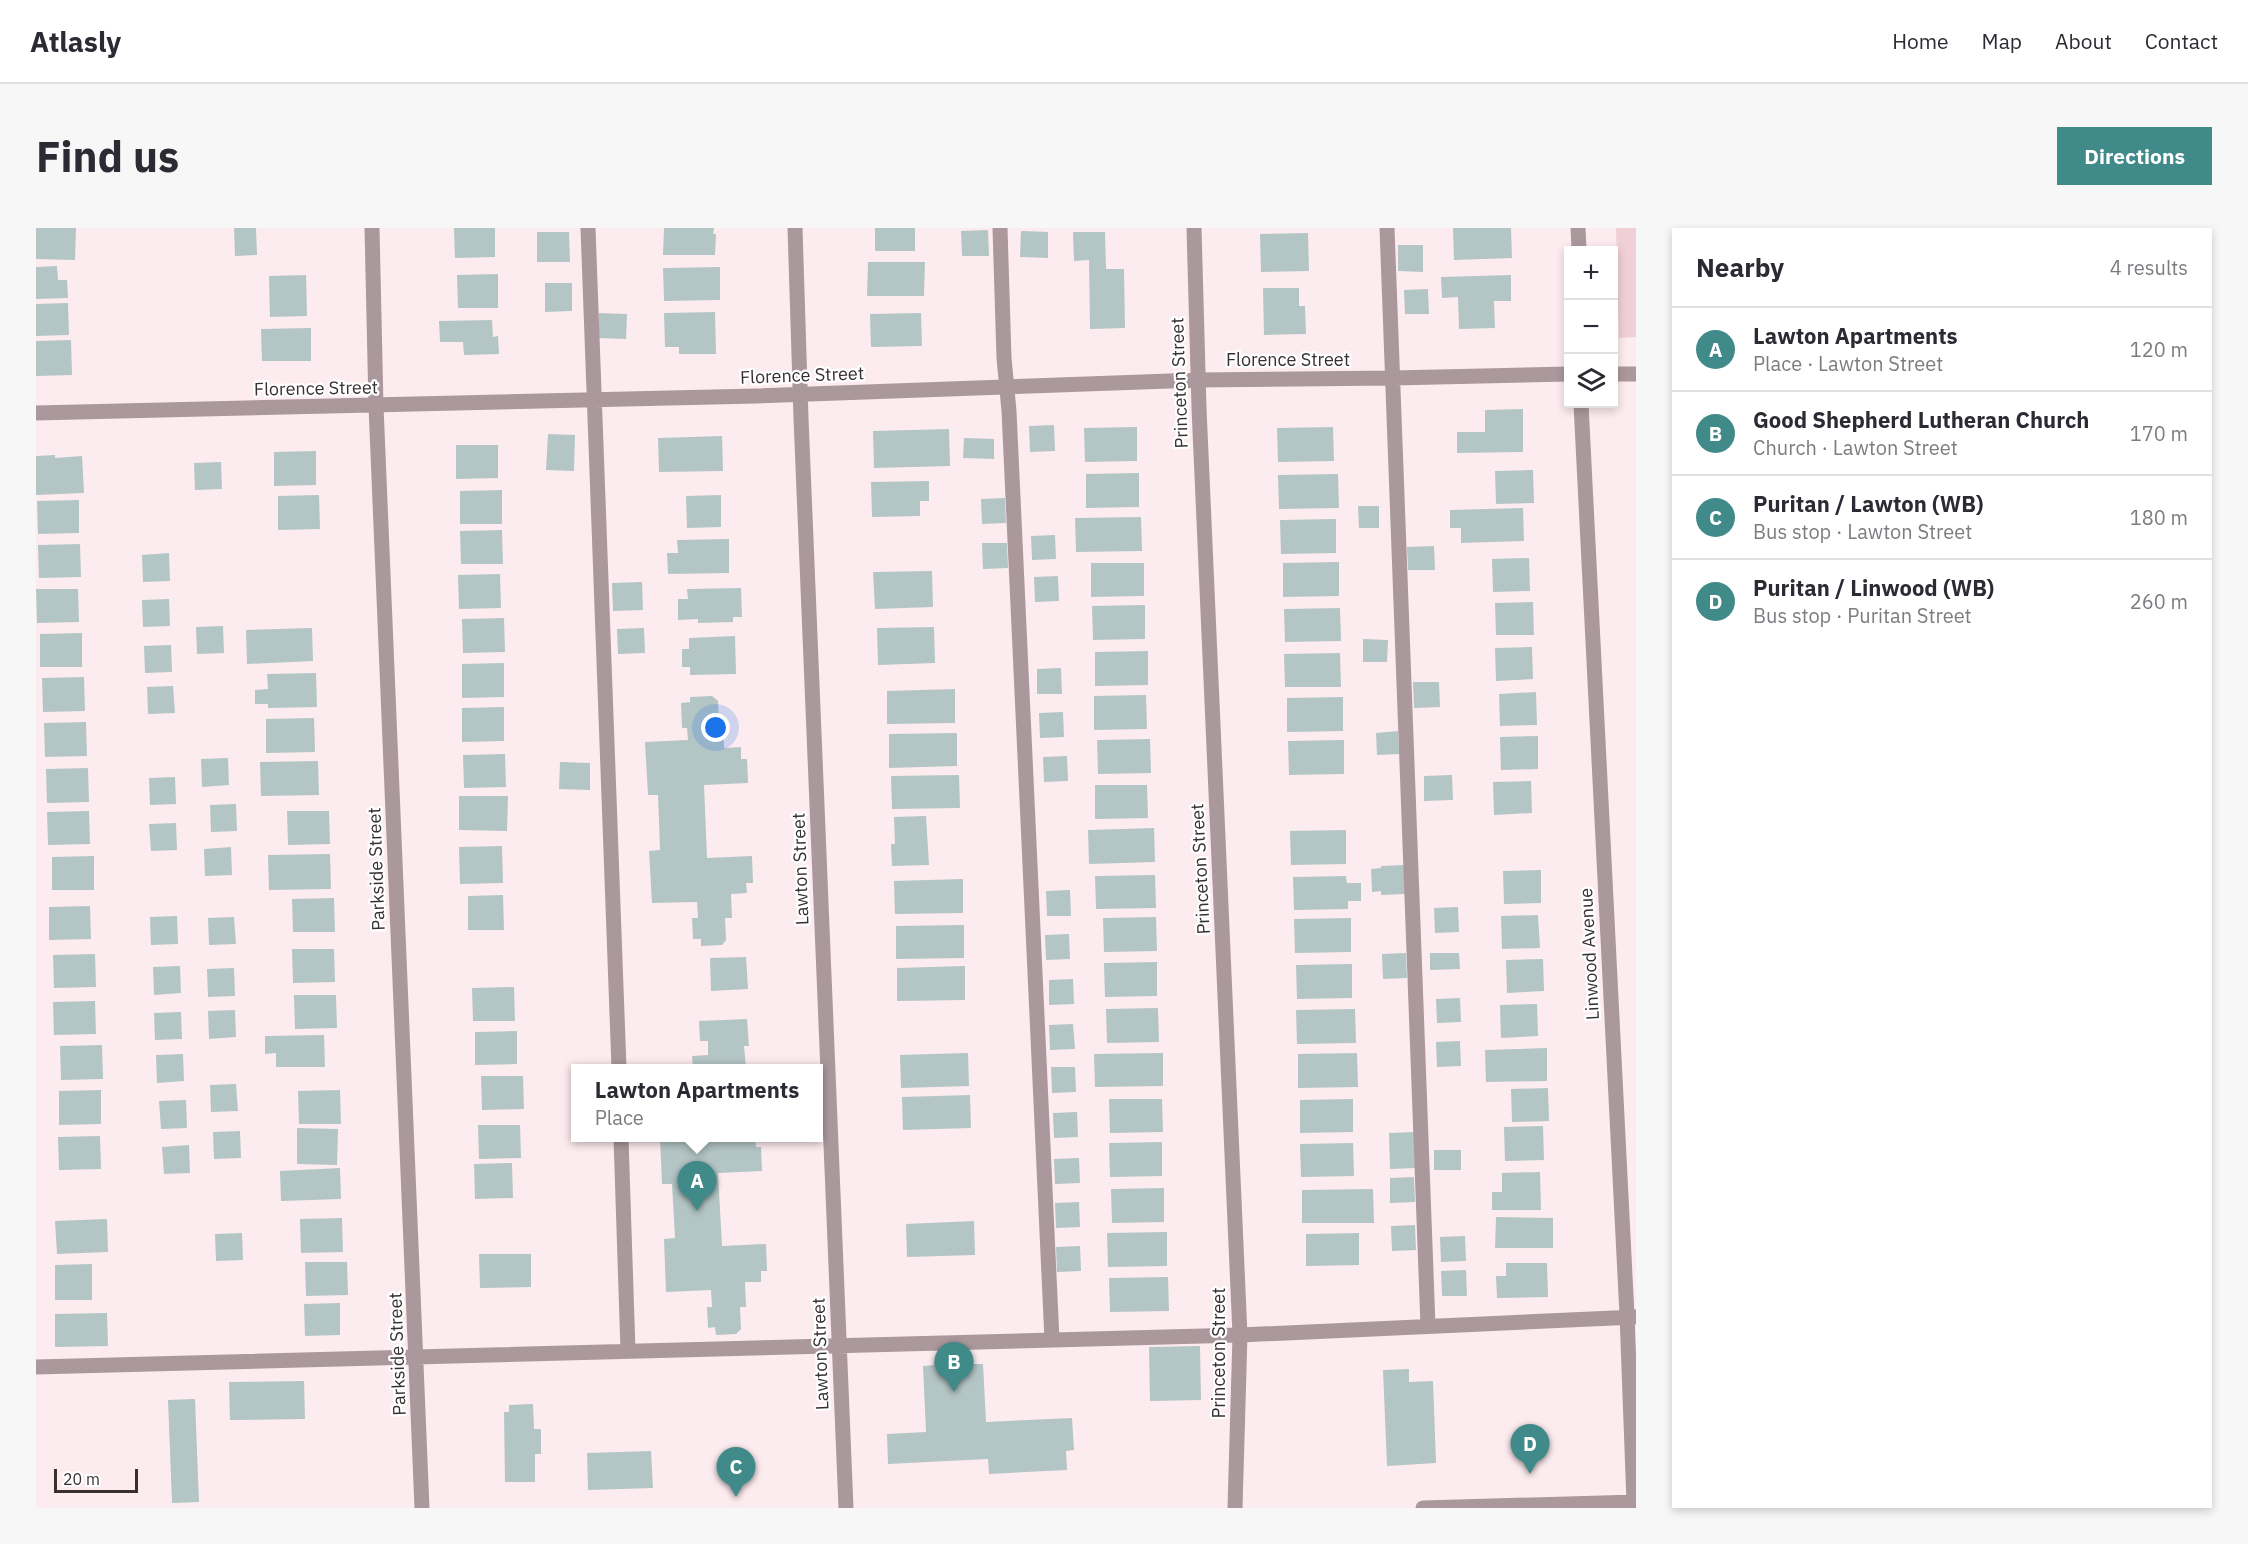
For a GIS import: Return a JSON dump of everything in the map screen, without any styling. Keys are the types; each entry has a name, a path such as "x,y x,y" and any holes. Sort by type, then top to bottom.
{"street":[{"name":"Parkside Street","path":"372,228 376,405 422,1508"},
{"path":"588,228 619,1064"},
{"name":"Lawton Street","path":"795,228 846,1508"},
{"path":"1000,228 1005,387 1010,434 1052,1340"},
{"name":"Princeton Street","path":"1194,228 1198,380 1240,1335 1235,1508"},
{"path":"1387,228 1428,1326"},
{"path":"1578,228 1579,246"},
{"name":"Florence Street","path":"36,413 801,395 1198,380 1564,374"},
{"path":"1618,374 1636,374"},
{"name":"Linwood Avenue","path":"1581,408 1631,1317 1635,1502"},
{"path":"621,1142 628,1351"},
{"path":"36,1367 1240,1335 1631,1317"},
{"path":"1423,1508 1635,1502"}],"shaded area":[{"path":"1616,228 1636,228 1636,337 1619,338"}],"building":[{"path":"36,228 76,228 75,260 36,259"},
{"path":"234,228 256,228 257,255 235,256"},
{"path":"454,228 495,228 495,257 455,258"},
{"path":"664,228 714,228 715,255 663,255"},
{"path":"875,228 915,228 915,251 875,251"},
{"path":"1453,228 1511,228 1512,258 1454,260"},
{"path":"988,230 989,256 962,256 961,231"},
{"path":"1021,231 1048,232 1048,258 1020,257"},
{"path":"537,232 569,232 570,262 537,262"},
{"path":"1073,232 1105,232 1106,269 1124,269 1125,328 1090,329 1089,260 1074,261"},
{"path":"1308,233 1309,271 1261,272 1260,234"},
{"path":"1398,245 1423,245 1423,272 1398,271"},
{"path":"868,262 925,262 924,296 867,296"},
{"path":"57,266 58,280 67,280 68,298 36,299 36,267"},
{"path":"720,267 720,300 664,301 663,268"},
{"path":"498,274 498,308 458,308 457,275"},
{"path":"306,275 307,316 270,317 269,276"},
{"path":"1511,275 1511,301 1494,301 1495,328 1459,329 1458,297 1442,298 1441,277"},
{"path":"545,283 572,283 572,311 545,312"},
{"path":"1263,288 1299,288 1299,306 1305,306 1306,334 1264,335"},
{"path":"1428,289 1429,314 1405,314 1404,290"},
{"path":"68,303 69,335 36,336 36,304"},
{"path":"715,312 716,354 679,354 679,347 665,347 664,313"},
{"path":"599,313 627,314 626,339 598,338"},
{"path":"921,313 922,346 871,347 870,314"},
{"path":"492,320 493,337 498,336 499,354 464,355 463,342 440,342 439,321"},
{"path":"311,328 311,361 262,361 261,329"},
{"path":"71,340 72,375 36,376 36,341"},
{"path":"1523,409 1523,452 1457,453 1457,432 1485,432 1485,410"},
{"path":"1054,425 1055,451 1030,452 1029,426"},
{"path":"1137,427 1137,461 1085,462 1084,428"},
{"path":"1333,427 1334,461 1278,462 1277,428"},
{"path":"949,429 950,466 874,468 873,431"},
{"path":"548,434 575,435 574,471 546,470"},
{"path":"722,436 723,471 659,472 658,438"},
{"path":"964,438 994,439 994,459 963,458"},
{"path":"456,445 498,445 498,478 456,479"},
{"path":"316,451 316,485 274,486 274,452"},
{"path":"55,455 55,458 82,456 84,493 36,495 36,456"},
{"path":"221,462 222,489 195,490 194,463"},
{"path":"1533,470 1534,503 1496,504 1495,471"},
{"path":"1139,473 1139,507 1086,508 1086,474"},
{"path":"1338,474 1339,508 1279,509 1278,475"},
{"path":"929,481 929,501 920,501 920,516 872,517 871,482"},
{"path":"502,490 502,524 460,524 460,491"},
{"path":"319,495 320,529 278,530 278,496"},
{"path":"721,495 721,527 687,528 686,496"},
{"path":"1005,498 1006,523 982,524 981,499"},
{"path":"79,500 79,533 38,534 37,501"},
{"path":"1358,506 1379,506 1379,528 1359,528"},
{"path":"1523,508 1524,541 1461,543 1461,528 1450,528 1450,510"},
{"path":"1141,517 1142,551 1076,552 1075,518"},
{"path":"1336,519 1336,553 1281,554 1280,520"},
{"path":"502,530 503,564 461,564 460,531"},
{"path":"1055,535 1056,559 1032,560 1031,536"},
{"path":"729,539 729,573 668,574 667,553 678,553 677,540"},
{"path":"982,543 1007,543 1008,568 983,569"},
{"path":"80,544 81,577 39,578 38,545"},
{"path":"1434,546 1435,570 1408,570 1407,547"},
{"path":"169,553 170,581 143,582 142,555"},
{"path":"1529,558 1530,591 1493,592 1492,559"},
{"path":"1339,562 1339,596 1283,597 1283,563"},
{"path":"1091,563 1144,563 1144,596 1091,597"},
{"path":"932,571 933,607 875,609 873,572"},
{"path":"500,574 501,608 459,609 458,575"},
{"path":"1058,576 1059,601 1035,602 1034,577"},
{"path":"642,582 643,610 613,611 612,583"},
{"path":"741,588 742,617 733,617 733,622 698,623 698,619 678,620 678,599 688,599 687,589"},
{"path":"36,589 78,589 79,622 37,623"},
{"path":"169,599 170,626 143,627 142,600"},
{"path":"1533,602 1534,635 1496,635 1495,603"},
{"path":"1145,605 1145,639 1093,640 1092,606"},
{"path":"1340,608 1341,641 1285,642 1284,609"},
{"path":"504,618 505,652 463,653 462,619"},
{"path":"223,626 224,653 197,654 196,627"},
{"path":"934,627 935,663 878,665 877,628"},
{"path":"312,628 313,661 247,664 246,630"},
{"path":"644,628 645,653 618,654 617,629"},
{"path":"82,633 82,667 40,667 40,634"},
{"path":"735,636 736,674 690,675 690,667 682,667 682,649 689,649 689,638"},
{"path":"1363,639 1388,640 1387,662 1363,662"},
{"path":"171,645 172,672 145,673 144,646"},
{"path":"1532,647 1533,679 1496,681 1495,648"},
{"path":"1148,651 1148,685 1095,686 1095,652"},
{"path":"1340,653 1341,687 1285,687 1284,654"},
{"path":"504,663 504,697 462,698 462,664"},
{"path":"1061,668 1062,694 1037,694 1037,669"},
{"path":"316,673 317,707 268,708 268,704 255,704 255,690 268,689 267,674"},
{"path":"84,677 85,711 43,712 42,678"},
{"path":"1413,682 1439,682 1440,707 1414,708"},
{"path":"173,686 175,713 148,714 147,687"},
{"path":"955,689 955,723 887,724 887,691"},
{"path":"1536,692 1537,725 1500,726 1499,694"},
{"path":"1146,695 1147,729 1094,730 1094,696"},
{"path":"712,696 718,701 719,724 723,723 724,748 741,747 741,759 747,759 748,783 704,785 707,858 752,856 753,883 746,883 747,893 731,894 732,918 725,918 726,940 722,945 701,946 701,939 693,939 692,918 698,918 697,902 652,903 649,851 660,850 658,795 648,795 645,742 688,740 687,728 682,728 681,703 690,702 690,697"},
{"path":"1343,697 1343,731 1287,732 1287,698"},
{"path":"504,707 504,741 462,742 462,708"},
{"path":"1063,712 1064,737 1040,738 1039,713"},
{"path":"314,718 315,752 266,753 266,719"},
{"path":"86,722 87,756 45,757 44,723"},
{"path":"1398,731 1399,754 1377,755 1376,733"},
{"path":"957,733 957,766 889,768 889,734"},
{"path":"1538,736 1538,769 1501,770 1500,737"},
{"path":"1150,739 1151,773 1098,774 1097,740"},
{"path":"1344,740 1344,774 1289,775 1288,741"},
{"path":"505,754 506,787 464,788 463,755"},
{"path":"1067,756 1068,781 1044,782 1043,757"},
{"path":"228,758 229,785 202,787 201,759"},
{"path":"318,761 319,795 261,796 260,762"},
{"path":"560,762 590,763 590,790 559,789"},
{"path":"88,768 89,802 47,803 46,769"},
{"path":"959,775 960,808 892,809 891,776"},
{"path":"1452,775 1453,800 1424,801 1424,776"},
{"path":"175,777 176,804 150,805 149,778"},
{"path":"1531,781 1532,813 1494,815 1493,782"},
{"path":"1095,785 1147,785 1148,818 1095,819"},
{"path":"459,796 508,796 507,831 459,830"},
{"path":"236,804 237,831 211,832 210,805"},
{"path":"89,811 90,844 48,845 47,812"},
{"path":"287,811 329,811 330,844 288,845"},
{"path":"926,816 929,865 892,866 891,844 895,844 894,817"},
{"path":"176,823 177,850 151,851 149,824"},
{"path":"1154,828 1155,862 1089,864 1088,830"},
{"path":"1346,830 1346,864 1291,865 1290,831"},
{"path":"502,846 503,883 460,884 459,847"},
{"path":"231,847 232,875 205,876 204,849"},
{"path":"330,854 331,889 269,890 268,855"},
{"path":"94,856 94,890 52,890 52,857"},
{"path":"1404,865 1405,894 1381,895 1381,891 1372,892 1371,869"},
{"path":"1541,870 1541,903 1504,904 1503,871"},
{"path":"1155,875 1156,908 1096,909 1095,876"},
{"path":"1346,876 1347,883 1361,883 1361,901 1348,901 1348,909 1294,910 1293,877"},
{"path":"963,879 963,913 895,914 894,881"},
{"path":"1070,890 1071,916 1047,916 1046,891"},
{"path":"503,895 504,930 468,930 468,896"},
{"path":"334,898 335,932 293,932 292,899"},
{"path":"90,906 91,939 49,940 49,907"},
{"path":"1458,907 1459,932 1435,933 1434,908"},
{"path":"1538,915 1540,948 1502,949 1501,916"},
{"path":"177,916 178,944 151,945 150,917"},
{"path":"234,917 236,944 209,945 208,918"},
{"path":"1156,917 1157,951 1104,952 1103,918"},
{"path":"1351,918 1351,952 1295,953 1294,919"},
{"path":"964,925 964,958 896,959 896,926"},
{"path":"1069,934 1070,959 1046,960 1045,935"},
{"path":"292,949 334,949 335,982 293,983"},
{"path":"1406,953 1407,978 1383,979 1382,954"},
{"path":"1430,953 1459,953 1460,969 1430,970"},
{"path":"95,954 96,987 54,988 53,955"},
{"path":"746,957 748,989 711,991 710,958"},
{"path":"1543,959 1544,991 1507,993 1506,960"},
{"path":"1157,962 1157,996 1105,997 1104,963"},
{"path":"1352,964 1352,998 1297,999 1296,965"},
{"path":"180,966 181,993 154,995 153,967"},
{"path":"965,966 965,1000 897,1001 897,968"},
{"path":"234,968 235,996 208,997 207,969"},
{"path":"1073,979 1074,1004 1049,1005 1049,980"},
{"path":"514,987 515,1021 473,1021 472,988"},
{"path":"294,995 336,995 337,1028 295,1029"},
{"path":"1460,998 1461,1022 1437,1023 1436,999"},
{"path":"95,1001 96,1034 54,1035 53,1002"},
{"path":"1537,1004 1538,1036 1501,1038 1500,1005"},
{"path":"1158,1008 1159,1042 1107,1043 1106,1009"},
{"path":"1355,1009 1356,1043 1297,1044 1296,1010"},
{"path":"235,1010 236,1037 209,1039 208,1011"},
{"path":"181,1012 182,1039 155,1040 154,1013"},
{"path":"747,1019 749,1046 744,1046 746,1064 693,1064 692,1056 708,1055 708,1041 700,1041 699,1021"},
{"path":"1073,1024 1075,1049 1050,1050 1049,1025"},
{"path":"517,1031 517,1064 475,1065 475,1032"},
{"path":"324,1035 325,1067 276,1067 276,1053 265,1054 265,1036"},
{"path":"1460,1041 1461,1066 1437,1067 1436,1042"},
{"path":"102,1045 103,1079 61,1080 60,1046"},
{"path":"1547,1048 1547,1081 1486,1082 1485,1050"},
{"path":"968,1053 969,1086 901,1088 900,1055"},
{"path":"1163,1053 1163,1086 1095,1087 1094,1054"},
{"path":"1357,1053 1358,1087 1298,1088 1298,1054"},
{"path":"183,1054 184,1081 157,1083 156,1055"},
{"path":"1051,1067 1075,1067 1076,1092 1052,1093"},
{"path":"481,1076 523,1076 524,1109 482,1110"},
{"path":"236,1084 238,1111 211,1112 210,1085"},
{"path":"1548,1088 1549,1121 1512,1122 1511,1089"},
{"path":"101,1090 101,1124 59,1125 59,1091"},
{"path":"340,1090 341,1124 299,1124 298,1091"},
{"path":"970,1095 971,1128 903,1130 902,1097"},
{"path":"1109,1099 1162,1099 1163,1132 1110,1133"},
{"path":"1353,1099 1353,1132 1300,1133 1300,1100"},
{"path":"186,1100 187,1128 161,1129 159,1101"},
{"path":"1077,1112 1078,1137 1054,1138 1053,1113"},
{"path":"478,1125 520,1125 521,1158 479,1159"},
{"path":"1543,1126 1544,1160 1505,1161 1504,1127"},
{"path":"297,1128 338,1129 337,1165 297,1164"},
{"path":"240,1131 241,1158 214,1159 213,1132"},
{"path":"1414,1132 1415,1168 1390,1169 1389,1133"},
{"path":"100,1136 101,1169 59,1170 58,1137"},
{"path":"660,1142 755,1142 756,1147 761,1147 762,1171 718,1173 722,1246 766,1244 767,1271 761,1271 761,1282 745,1282 746,1307 740,1307 741,1329 736,1334 716,1335 715,1327 708,1328 707,1307 712,1307 711,1290 666,1292 664,1239 675,1238 672,1184 662,1184"},
{"path":"1162,1142 1162,1176 1110,1177 1109,1143"},
{"path":"1353,1143 1354,1176 1301,1177 1300,1144"},
{"path":"189,1145 190,1173 164,1174 162,1147"},
{"path":"1434,1150 1461,1150 1461,1170 1434,1170"},
{"path":"1079,1158 1080,1183 1055,1184 1054,1159"},
{"path":"512,1163 513,1198 475,1199 474,1164"},
{"path":"340,1168 341,1199 281,1201 280,1171"},
{"path":"1540,1172 1541,1210 1492,1210 1492,1192 1502,1192 1502,1173"},
{"path":"1414,1177 1415,1202 1390,1203 1390,1178"},
{"path":"1164,1188 1164,1222 1112,1223 1111,1189"},
{"path":"1373,1189 1374,1223 1302,1223 1302,1190"},
{"path":"1079,1202 1080,1227 1056,1228 1055,1203"},
{"path":"1496,1217 1553,1218 1553,1248 1495,1248"},
{"path":"342,1218 343,1252 301,1253 300,1219"},
{"path":"107,1219 108,1252 57,1254 55,1221"},
{"path":"974,1221 975,1255 907,1257 906,1224"},
{"path":"1415,1225 1416,1250 1392,1251 1391,1226"},
{"path":"1167,1232 1167,1266 1108,1267 1107,1233"},
{"path":"242,1233 243,1260 216,1261 215,1234"},
{"path":"1359,1233 1359,1265 1306,1266 1306,1234"},
{"path":"1465,1236 1466,1261 1441,1262 1440,1237"},
{"path":"1080,1246 1081,1271 1057,1272 1056,1247"},
{"path":"479,1254 531,1254 531,1287 480,1288"},
{"path":"305,1262 347,1262 348,1295 306,1296"},
{"path":"1506,1263 1547,1263 1548,1297 1497,1298 1496,1276 1506,1276"},
{"path":"92,1264 92,1300 55,1300 55,1265"},
{"path":"1466,1270 1467,1296 1442,1296 1441,1271"},
{"path":"1168,1277 1169,1311 1110,1312 1109,1278"},
{"path":"340,1303 340,1335 305,1336 304,1304"},
{"path":"107,1313 108,1346 55,1347 55,1314"},
{"path":"1200,1346 1201,1400 1150,1401 1149,1347"},
{"path":"973,1360 973,1364 983,1364 986,1422 1072,1418 1074,1450 1066,1451 1067,1470 989,1474 988,1459 888,1464 887,1434 926,1432 923,1366 934,1365 934,1361"},
{"path":"1409,1369 1409,1382 1433,1381 1436,1463 1387,1466 1383,1370"},
{"path":"304,1381 305,1419 230,1420 229,1382"},
{"path":"195,1399 199,1502 172,1503 168,1400"},
{"path":"533,1404 534,1429 541,1429 541,1454 535,1454 535,1482 505,1482 504,1412 509,1412 509,1405"},
{"path":"651,1451 653,1488 588,1490 587,1453"}],"place":[{"name":"Lawton Apartments","path":"697,1211"},
{"name":"Good Shepherd Lutheran Church","path":"954,1392"},
{"name":"Puritan / Linwood (WB)","path":"1530,1474"},
{"name":"Puritan / Lawton (WB)","path":"736,1497"}]}
